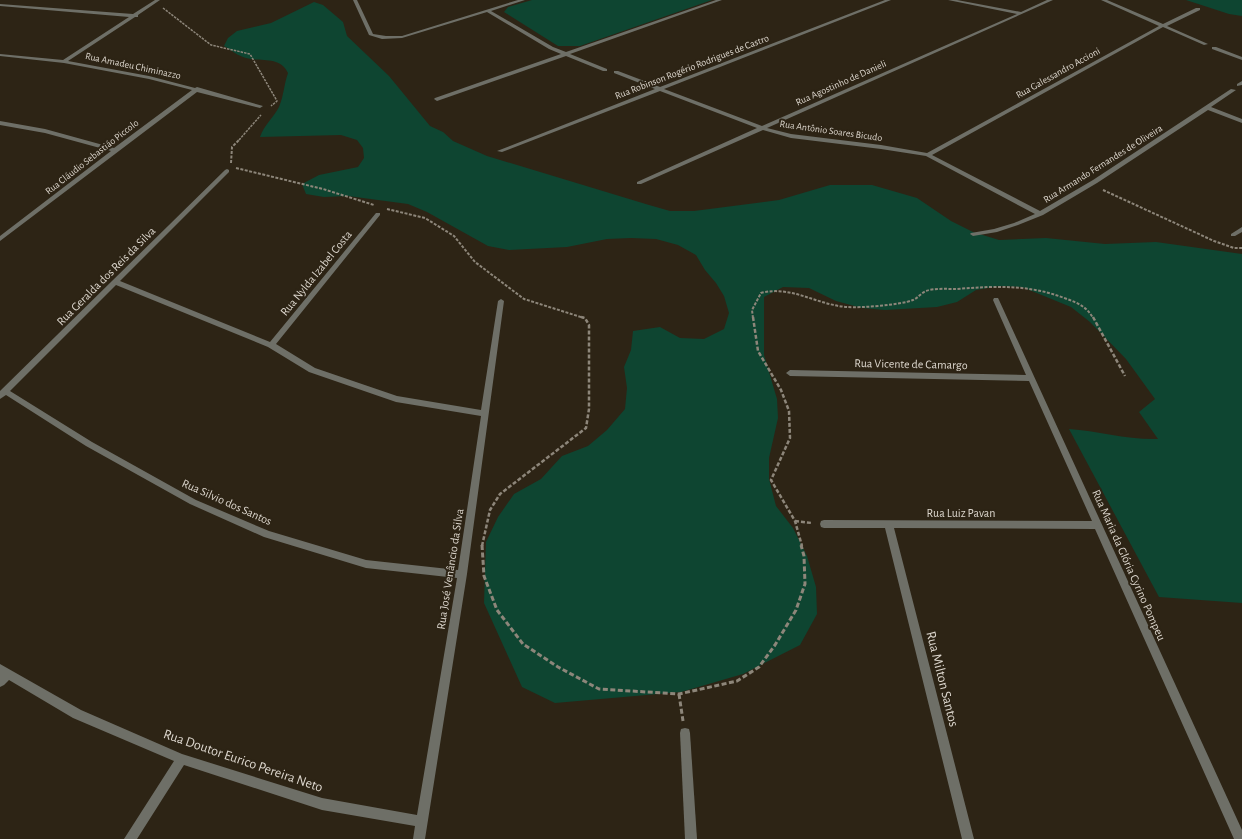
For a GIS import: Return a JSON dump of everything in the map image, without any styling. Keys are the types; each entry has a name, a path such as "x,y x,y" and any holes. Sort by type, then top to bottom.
{"street":[{"path":"355,0 367,30 371,35 379,38 402,37 523,0"},
{"path":"437,100 720,0"},
{"name":"Rua Robinson Rogério Rodrigues de Castro","path":"500,151 890,0"},
{"path":"950,0 1021,14"},
{"name":"Rua Agostinho de Danieli","path":"639,183 1051,0"},
{"path":"1103,0 1206,44"},
{"path":"64,62 157,1"},
{"path":"0,5 136,16"},
{"name":"Rua Galessandro Accioni","path":"928,155 1164,25 1198,9"},
{"path":"488,11 564,55 605,70"},
{"path":"1214,48 1242,59"},
{"name":"Rua Amadeu Chiminazzo","path":"0,55 64,62 149,78 260,106"},
{"name":"Rua Antônio Soares Bicudo","path":"616,72 761,128 791,136 881,147 928,155 1041,214"},
{"name":"Rua Cláudio Sebastiáo Piccolo","path":"0,240 115,150 197,89"},
{"name":"Rua Armando Fernandes de Oliveira","path":"973,234 998,231 1041,214 1091,184 1208,108 1233,90"},
{"path":"1208,108 1242,121"},
{"path":"0,123 45,131 115,150"},
{"name":"Rua Geralda dos Reis da Silva","path":"3,394 227,171"},
{"name":"Rua Nylda Izabel Costa","path":"271,345 381,211"},
{"path":"1233,235 1242,229"},
{"path":"116,282 271,345 312,370 396,399 485,414"},
{"name":"Rua Maria da Glória Cyrino Pompeu","path":"996,300 1240,839"},
{"name":"Rua José Venâncio da Silva","path":"419,839 462,574 501,301"},
{"name":"Rua Vicente de Camargo","path":"790,373 1031,378"},
{"name":"Rua Silvio dos Santos","path":"3,394 193,502 267,534 366,564 462,574"},
{"name":"Rua Luiz Pavan","path":"824,524 1098,525"},
{"name":"Rua Milton Santos","path":"889,525 968,839"},
{"name":"Rua Doutor Eurico Pereira Neto","path":"2,675 77,714 182,759 322,804 421,821"},
{"path":"685,733 692,839"},
{"path":"130,839 182,759"}],"path":[{"path":"157,1 211,45 250,54 277,100 249,127 232,147 231,168 237,168 323,189 377,206"},
{"path":"1091,184 1214,241 1234,248 1242,248"},
{"path":"381,211 425,218 454,236 475,262 524,299 585,318 589,325 589,409 586,428 500,494 490,510 482,547 484,576 497,610 523,644 558,668 598,689 679,694 737,681 758,667 775,645 796,610 805,584 804,556 794,521 771,480 790,438 789,410 781,390 758,351 752,310 761,293 769,291 786,291 826,303 846,307 869,307 913,300 926,291 990,286 1027,287 1052,293 1080,304 1090,312 1125,376"},
{"path":"794,521 824,524"},
{"path":"679,694 685,733"}],"green space":[{"path":"532,0 712,0 580,46 558,46 504,12 508,7"},
{"path":"1186,0 1242,0 1242,16 1229,14"},
{"path":"314,2 323,5 343,22 347,36 389,76 430,126 443,132 453,141 487,156 670,211 694,211 779,200 830,185 872,185 917,198 951,221 973,232 999,240 1046,238 1105,244 1156,242 1242,254 1242,603 1159,597 1069,429 1124,437 1158,439 1139,412 1155,399 1126,359 1090,322 1071,307 1022,287 999,286 976,290 957,302 937,307 885,310 862,308 836,301 809,288 783,287 764,297 764,355 777,399 778,418 769,458 769,479 776,506 793,528 807,556 816,587 817,614 800,645 743,674 681,692 555,703 522,687 484,603 486,542 498,517 514,494 541,479 562,456 588,446 607,430 625,409 627,388 624,367 631,350 633,331 660,327 680,338 704,339 724,329 729,313 724,296 696,255 678,245 656,239 607,239 567,247 509,250 488,246 427,212 408,204 348,196 324,197 306,194 302,184 319,175 358,167 364,158 363,148 357,140 341,135 260,137 279,107 288,73 280,64 270,61 246,58 224,46 228,38 237,31 271,23"}]}
